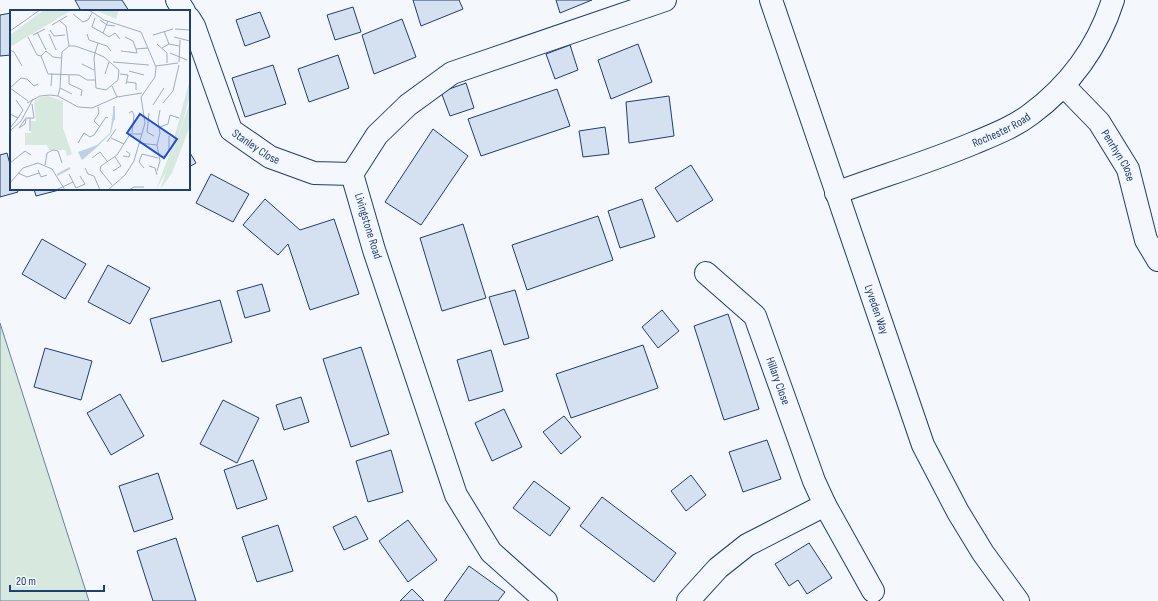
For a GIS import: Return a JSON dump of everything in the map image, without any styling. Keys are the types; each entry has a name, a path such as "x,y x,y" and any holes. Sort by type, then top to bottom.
{"street":[{"path":"177,0 183,10"},
{"path":"352,174 377,136 408,106 452,73 664,0"},
{"name":"Lyveden Way","path":"771,0 923,445 958,512 984,553 1018,601"},
{"name":"Rochester Road","path":"836,193 949,154 993,135 1029,115 1064,86 1087,56 1106,22 1113,0"},
{"name":"Stanley Close","path":"190,20 194,26 231,130 270,157 278,160 314,173 352,174"},
{"name":"Penrhyn Close","path":"1064,86 1099,122 1128,169 1158,260"},
{"name":"Livingstone Road","path":"352,174 377,257 456,495 491,552 546,601"},
{"name":"Hillary Close","path":"706,273 755,316 814,481 825,505 873,591"},
{"path":"688,601 718,568 747,545 825,505"}],"shaded area":[{"path":"0,323 89,601 0,601"}],"building":[{"path":"75,0 122,0 128,10 80,10"},
{"path":"413,0 459,0 463,9 421,26"},
{"path":"556,0 592,0 560,13"},
{"path":"353,7 361,32 335,40 327,15"},
{"path":"260,12 270,37 245,46 236,20"},
{"path":"10,13 10,55 0,56 0,15"},
{"path":"402,19 416,57 374,74 362,35"},
{"path":"638,44 652,82 611,99 598,60"},
{"path":"570,45 578,70 555,79 546,54"},
{"path":"338,55 349,88 309,102 298,69"},
{"path":"273,65 286,104 245,117 232,78"},
{"path":"466,83 474,108 450,116 441,92"},
{"path":"557,89 570,126 481,156 468,119"},
{"path":"669,96 674,136 629,143 626,102"},
{"path":"605,127 609,154 583,157 579,131"},
{"path":"433,129 468,156 421,225 385,202"},
{"path":"7,153 10,164 10,190 17,190 18,192 0,197 0,155"},
{"path":"190,153 196,163 190,166"},
{"path":"691,165 713,200 677,222 655,188"},
{"path":"211,174 249,194 233,222 196,203"},
{"path":"34,190 59,190 36,196"},
{"path":"265,199 300,230 334,219 359,294 310,310 288,244 278,255 243,225"},
{"path":"642,199 655,237 620,248 608,211"},
{"path":"598,216 613,260 527,290 512,245"},
{"path":"463,224 486,298 442,311 420,238"},
{"path":"42,239 86,264 65,299 22,274"},
{"path":"108,265 150,288 130,324 88,302"},
{"path":"262,284 270,311 245,318 237,291"},
{"path":"515,290 529,338 504,345 489,297"},
{"path":"220,300 232,342 162,362 150,319"},
{"path":"662,310 679,331 658,348 642,327"},
{"path":"728,314 759,409 724,420 694,326"},
{"path":"643,345 658,388 571,418 556,374"},
{"path":"361,347 389,434 351,447 323,359"},
{"path":"45,348 92,361 81,400 34,387"},
{"path":"491,350 503,391 469,401 457,360"},
{"path":"120,394 144,436 111,455 87,413"},
{"path":"301,397 309,422 284,430 276,405"},
{"path":"223,400 259,418 237,463 200,444"},
{"path":"504,409 522,447 492,461 475,423"},
{"path":"564,416 581,437 561,454 543,432"},
{"path":"767,440 781,479 743,492 729,452"},
{"path":"391,450 403,492 368,502 356,461"},
{"path":"253,460 267,499 237,509 224,470"},
{"path":"158,473 173,519 134,532 119,486"},
{"path":"691,475 706,495 686,511 671,491"},
{"path":"534,481 570,508 550,536 513,508"},
{"path":"602,497 676,553 654,582 580,526"},
{"path":"356,516 368,539 344,550 333,527"},
{"path":"408,520 437,560 408,582 379,541"},
{"path":"278,525 293,571 257,582 242,537"},
{"path":"176,538 196,601 153,601 137,551"},
{"path":"809,543 832,578 807,594 798,580 789,586 775,564"},
{"path":"469,566 505,592 498,601 444,601"},
{"path":"412,589 424,601 400,601"}]}
